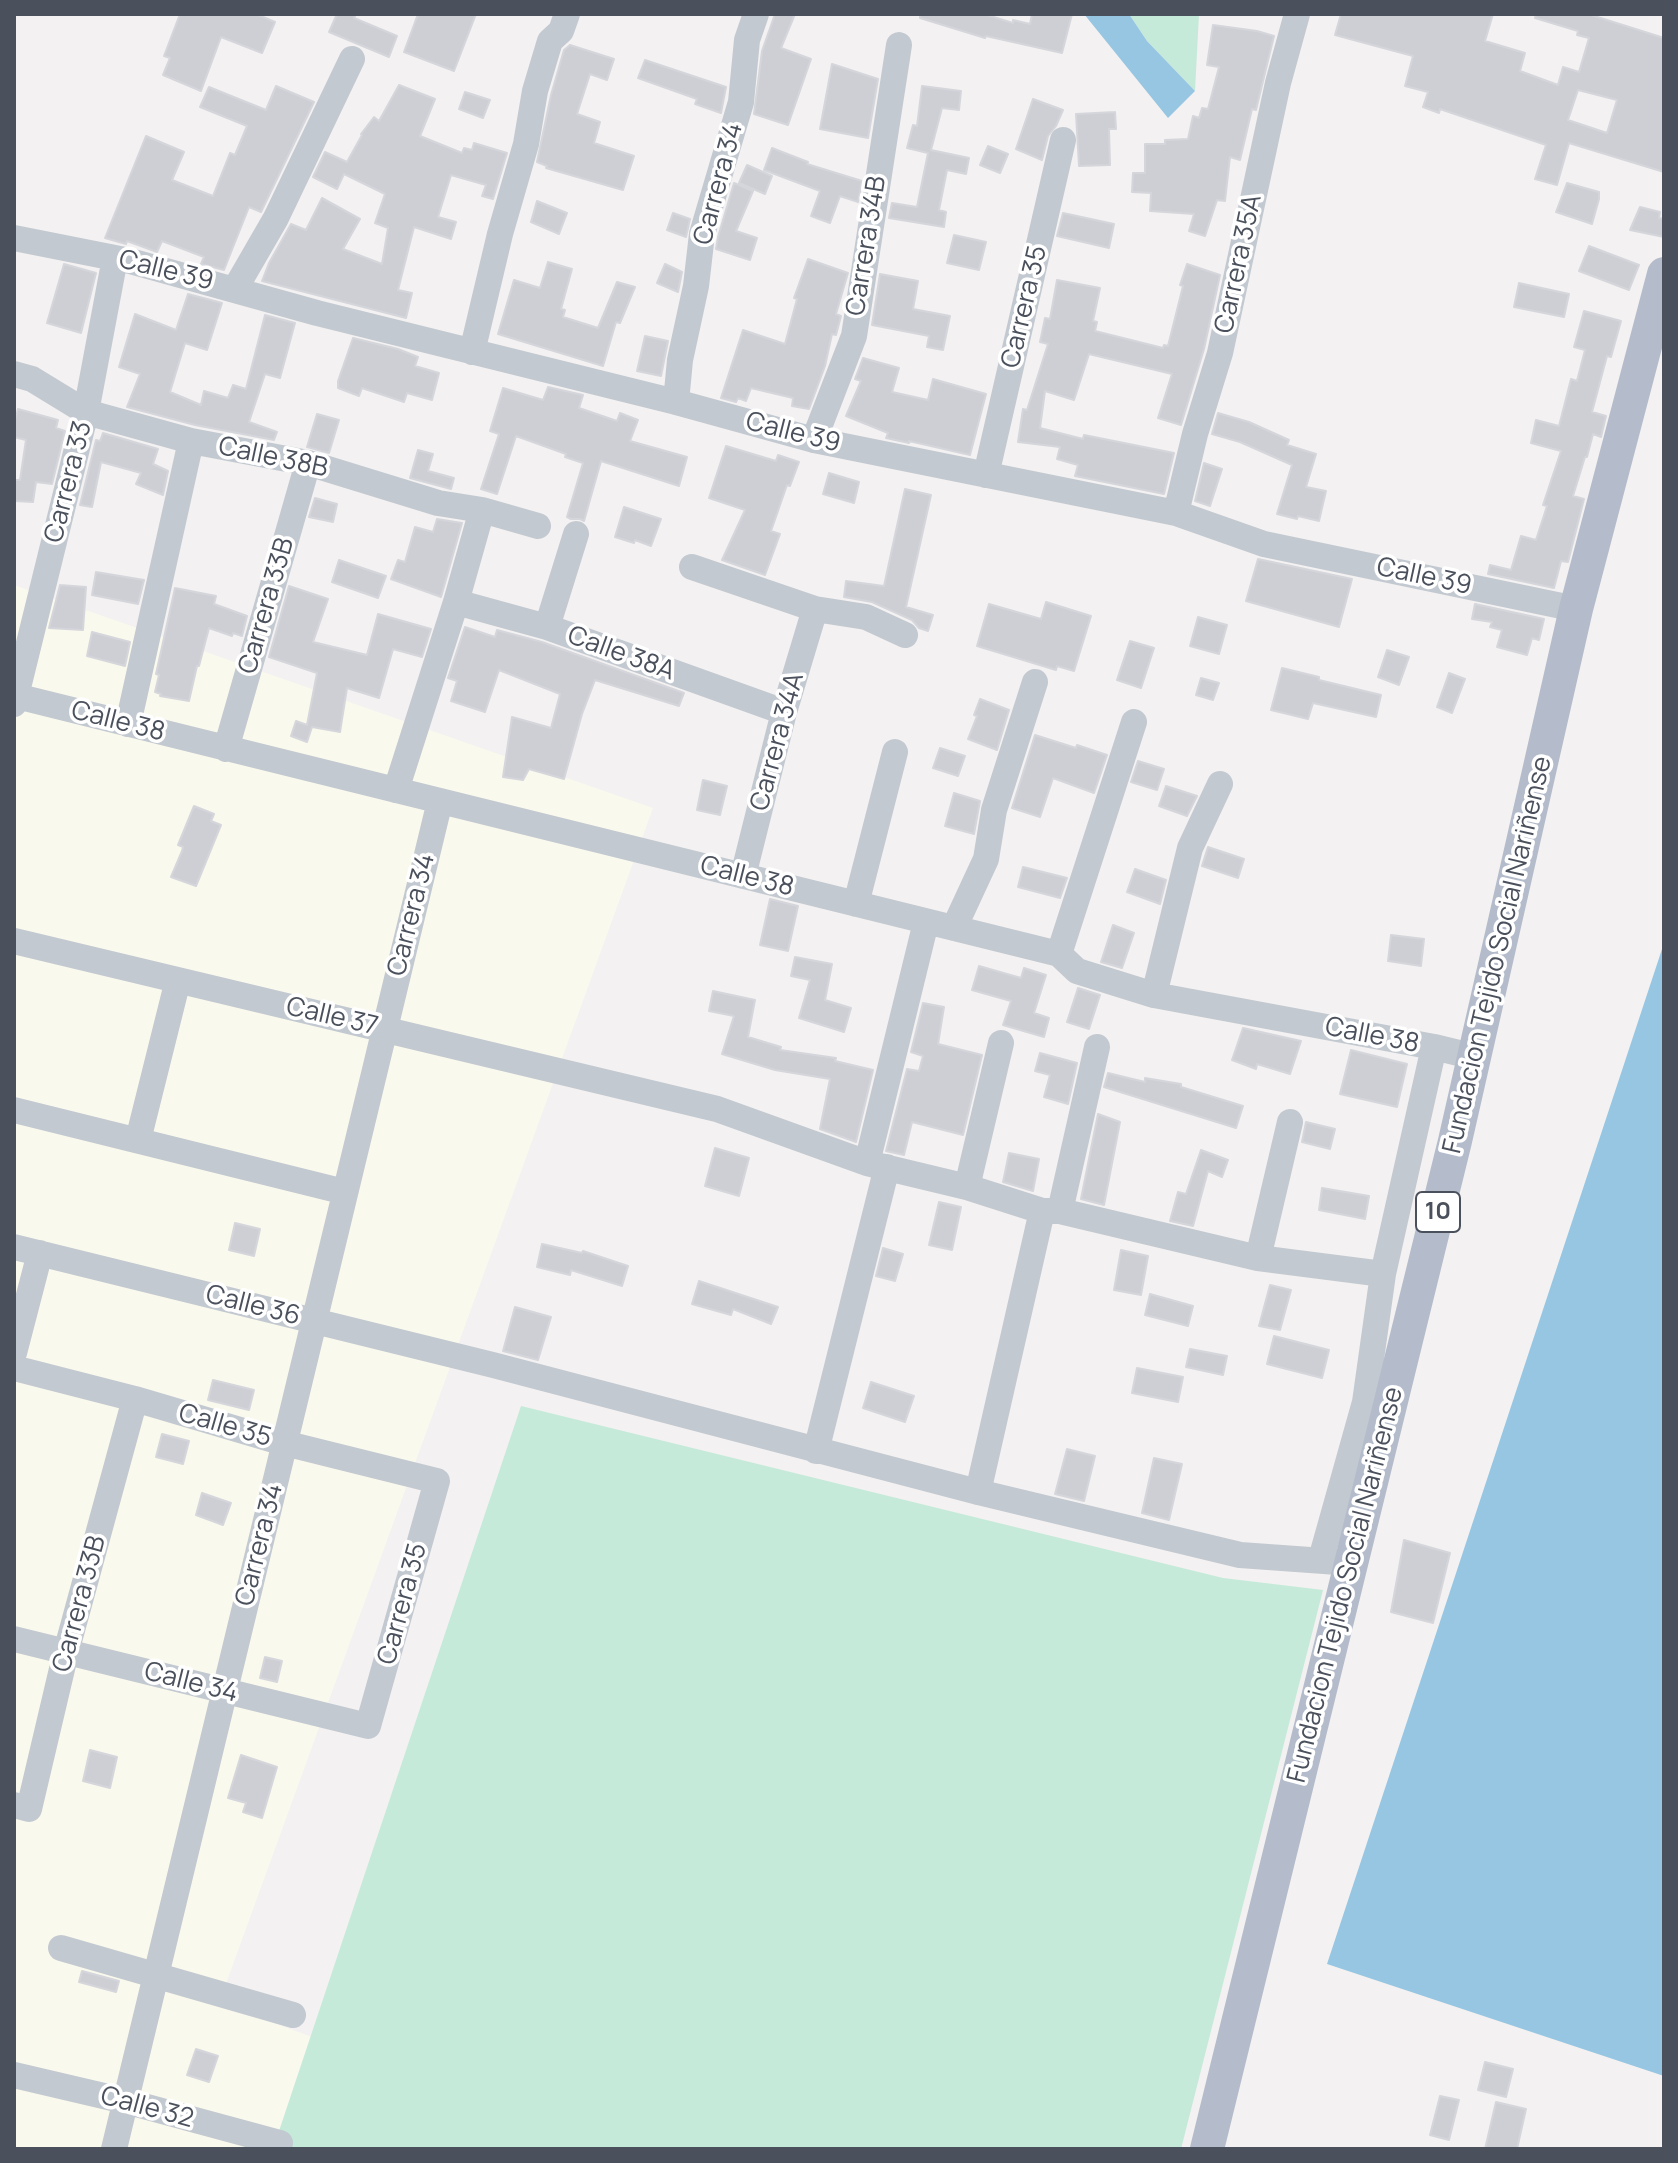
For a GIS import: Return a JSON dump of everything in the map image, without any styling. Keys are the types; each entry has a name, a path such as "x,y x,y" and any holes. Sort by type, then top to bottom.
{"main road":[{"name":"Fundacion Tejido Social Nariñense","path":"1207,2149 1336,1561 1475,1057 1576,609 1664,274"}],"street":[{"path":"472,352 500,234 526,144 535,91 550,41 561,31 567,14"},
{"name":"Carrera 34","path":"676,402 680,360 696,286 702,234 741,102 747,40 756,14"},
{"name":"Carrera 35A","path":"1176,513 1195,434 1220,353 1278,83 1297,14"},
{"name":"Carrera 34B","path":"814,440 854,336 899,45"},
{"path":"235,289 276,218 352,59"},
{"name":"Carrera 35","path":"986,475 1063,140"},
{"name":"Calle 39","path":"14,238 115,258 814,440 1176,513 1264,544 1576,609"},
{"name":"Carrera 33","path":"15,700 22,640 86,412 115,258"},
{"name":"Calle 38B","path":"14,374 32,379 86,412 191,441 308,463 438,503 482,510 538,526"},
{"path":"128,724 191,441"},
{"name":"Carrera 33B","path":"226,749 308,463"},
{"path":"396,790 482,510"},
{"path":"547,627 576,534"},
{"path":"692,567 815,609 866,617 905,635"},
{"name":"Calle 38A","path":"456,602 547,627 784,712"},
{"name":"Carrera 34A","path":"743,876 784,712 815,609"},
{"path":"954,928 986,859 994,810 1035,682"},
{"name":"Calle 38","path":"15,700 128,724 1059,954 1077,971 1154,995 1475,1057"},
{"path":"1059,954 1134,722"},
{"path":"856,904 895,752"},
{"path":"1154,995 1190,848 1220,784"},
{"name":"Carrera 34","path":"114,2149 440,801"},
{"path":"816,1451 926,922"},
{"name":"Calle 37","path":"14,941 717,1109 877,1165 1051,1211 1258,1258 1383,1274"},
{"path":"138,1140 178,980"},
{"path":"967,1187 1001,1043"},
{"path":"978,1492 1097,1047"},
{"path":"1336,1561 1365,1402 1383,1274 1434,1047"},
{"path":"14,1110 345,1192"},
{"path":"1258,1258 1290,1122"},
{"name":"Calle 36","path":"14,1247 493,1365 978,1492 1240,1555 1336,1561"},
{"path":"14,1353 40,1253"},
{"name":"Calle 35","path":"14,1368 135,1399 284,1443 437,1481"},
{"name":"Carrera 33B","path":"22,1807 135,1399"},
{"name":"Carrera 35","path":"368,1726 437,1481"},
{"name":"Calle 34","path":"14,1639 368,1726"},
{"path":"61,1948 293,2015"},
{"name":"Calle 32","path":"14,2075 280,2143"}],"shaded area":[{"path":"14,585 653,808 219,2003 619,2149 14,2149"}],"green space":[{"path":"1129,14 1199,14 1195,91 1147,41"},
{"path":"521,1406 1223,1578 1323,1590 1181,2149 273,2149"}],"water":[{"path":"1084,14 1129,14 1147,41 1195,91 1168,118"},
{"path":"1664,943 1664,2076 1327,1964"}],"building":[{"path":"180,14 256,14 275,22 262,53 221,37 201,91 163,75 170,58 164,56"},
{"path":"337,14 356,14 354,18 397,36 389,57 329,32"},
{"path":"418,14 476,14 454,71 404,52"},
{"path":"775,14 795,14 781,48 811,59 788,125 754,114 762,51"},
{"path":"920,14 984,14 1013,23 1013,20 1030,24 1032,14 1072,14 1062,53 985,38 920,18"},
{"path":"1341,14 1493,14 1485,41 1525,53 1520,71 1558,85 1563,67 1579,72 1589,38 1577,35 1578,31 1535,18 1536,14 1588,14 1664,38 1664,172 1569,143 1557,185 1535,179 1546,145 1440,109 1439,113 1423,107 1428,92 1405,86 1413,56 1335,35","holes":["1578,90 1617,100 1607,133 1568,120"]},
{"path":"1213,25 1274,36 1240,160 1230,157 1225,201 1217,200 1205,236 1189,231 1194,214 1150,211 1151,193 1132,192 1133,173 1145,173 1145,144 1188,139 1193,116 1199,118 1202,108 1208,109 1219,67 1207,65"},
{"path":"570,45 614,59 607,80 590,74 577,114 600,122 594,143 634,156 623,190 546,168 537,162 551,95 564,50"},
{"path":"645,60 726,87 721,113 695,104 697,99 638,78"},
{"path":"832,64 878,79 868,138 820,129"},
{"path":"399,85 435,99 420,136 462,153 464,148 472,150 474,143 507,153 493,199 482,196 486,185 451,175 438,217 456,222 451,239 414,227 398,290 412,293 406,318 262,281 291,224 306,230 322,198 360,219 343,249 382,264 388,228 375,223 385,194 344,174 337,189 313,177 325,152 347,162 361,134 374,117 379,121"},
{"path":"276,86 314,102 261,212 249,207 224,270 201,264 204,257 162,241 157,252 127,241 126,244 105,238 146,136 184,152 172,180 213,196 230,153 235,155 247,126 200,107 209,87 266,110"},
{"path":"922,86 961,91 959,110 942,108 931,150 969,158 966,174 947,170 939,210 946,212 944,227 889,218 892,203 917,207 928,153 907,148 913,125 917,126"},
{"path":"465,92 490,100 483,118 459,109"},
{"path":"1033,99 1063,110 1048,136 1042,160 1016,149"},
{"path":"1115,112 1116,129 1109,129 1110,165 1079,166 1076,114"},
{"path":"988,146 1008,154 1000,173 980,165"},
{"path":"772,148 807,164 862,181 858,202 840,196 830,223 811,216 820,191 764,170"},
{"path":"747,165 772,176 765,194 739,183"},
{"path":"734,183 753,191 736,231 757,238 750,260 716,249"},
{"path":"1567,183 1599,192 1592,224 1556,212"},
{"path":"537,201 567,213 559,234 531,222"},
{"path":"1640,207 1660,212 1659,218 1664,219 1664,237 1630,230"},
{"path":"673,213 690,219 686,237 667,230"},
{"path":"1063,213 1114,224 1109,248 1057,236"},
{"path":"954,235 986,242 979,270 947,263"},
{"path":"1589,246 1639,265 1629,290 1579,271"},
{"path":"808,259 848,273 836,314 841,316 836,335 832,334 825,366 809,409 792,406 793,398 751,388 746,401 721,398 743,330 785,344 797,299 794,298"},
{"path":"548,262 572,269 561,309 565,310 563,317 598,328 617,282 635,287 620,323 616,322 603,366 498,334 514,280 540,288"},
{"path":"64,264 96,273 81,333 47,323"},
{"path":"665,264 682,272 678,292 657,283"},
{"path":"1187,264 1220,275 1204,349 1181,425 1158,418 1172,374 1089,354 1074,400 1045,391 1040,428 1083,439 1084,435 1174,453 1164,494 1075,476 1078,465 1057,459 1060,447 1018,442 1023,409 1027,410 1048,344 1040,342 1045,318 1050,319 1057,280 1100,288 1093,321 1097,322 1095,331 1163,348 1164,345 1168,346"},
{"path":"880,274 918,281 913,309 950,316 943,350 927,347 929,336 872,325"},
{"path":"1519,283 1569,294 1564,317 1514,307"},
{"path":"188,294 222,303 207,350 185,343 170,392 201,405 204,391 228,398 233,385 246,389 265,315 295,323 280,378 265,374 249,422 277,432 274,440 195,425 127,407 140,374 119,367 135,314 176,330"},
{"path":"1584,311 1621,321 1611,357 1607,356 1592,412 1606,416 1601,437 1593,434 1573,496 1584,499 1568,562 1561,561 1554,588 1488,574 1490,565 1511,570 1521,536 1536,540 1547,506 1543,505 1561,451 1531,443 1536,420 1559,426 1571,379 1577,381 1585,350 1574,347"},
{"path":"645,336 668,341 661,376 637,371"},
{"path":"353,338 418,357 415,366 439,373 432,400 407,393 404,402 362,388 359,396 338,388"},
{"path":"863,358 899,368 892,392 928,400 933,379 986,394 970,455 886,438 888,433 846,416 861,381 855,379"},
{"path":"548,387 583,395 579,408 617,421 620,413 638,420 630,441 687,457 679,486 601,461 584,521 571,519 567,517 583,463 516,436 497,494 481,489 499,434 490,431 503,388 543,400"},
{"path":"18,409 58,420 56,428 65,431 52,484 36,482 33,502 14,501 14,480 20,480 26,440 14,437"},
{"path":"1218,413 1249,422 1289,440 1287,445 1316,454 1306,487 1326,491 1319,521 1277,514 1292,465 1240,442 1212,434"},
{"path":"317,414 339,420 329,453 307,447"},
{"path":"103,433 158,449 153,464 168,471 163,495 136,484 141,473 101,462 92,507 80,505 96,440 100,441"},
{"path":"726,446 776,461 778,455 799,462 790,486 787,485 771,531 780,534 765,575 722,560 745,510 709,498"},
{"path":"418,450 433,454 428,471 454,478 451,489 410,478"},
{"path":"1204,463 1222,469 1210,506 1195,501"},
{"path":"829,473 859,482 854,503 823,494"},
{"path":"905,489 931,495 906,607 933,615 928,631 919,628 912,620 872,602 844,597 846,581 884,586"},
{"path":"315,498 337,504 333,522 309,517"},
{"path":"624,507 661,519 651,546 615,537"},
{"path":"437,519 462,523 441,597 391,579 398,560 405,562 415,527 433,532"},
{"path":"1258,559 1352,579 1339,627 1246,601"},
{"path":"339,560 386,576 378,598 332,582"},
{"path":"96,572 144,580 138,604 92,595"},
{"path":"60,585 86,587 83,630 49,628"},
{"path":"289,586 328,599 313,642 367,655 378,614 431,629 422,657 393,649 379,698 347,688 340,732 312,727 307,742 291,736 296,721 307,725 317,673 269,657"},
{"path":"175,588 216,596 214,604 247,616 242,636 209,628 189,701 160,696 155,692 159,675 156,674"},
{"path":"1046,602 1091,616 1074,671 1057,666 1056,670 977,646 989,604 1041,619"},
{"path":"1475,604 1544,619 1539,640 1532,638 1527,655 1497,647 1502,630 1490,627 1492,622 1472,619"},
{"path":"1198,617 1227,625 1219,654 1190,646"},
{"path":"465,627 495,637 497,630 542,642 684,693 679,706 595,680 564,779 529,769 523,780 503,777 512,717 551,728 560,694 499,670 485,712 451,701 457,681 448,678"},
{"path":"92,632 130,642 125,666 87,656"},
{"path":"1130,641 1154,648 1141,688 1117,680"},
{"path":"1387,650 1409,657 1399,685 1378,677"},
{"path":"1282,668 1381,695 1376,717 1313,703 1308,719 1271,710"},
{"path":"1449,673 1465,679 1452,713 1437,707"},
{"path":"1201,678 1219,683 1213,700 1196,695"},
{"path":"980,699 1009,710 997,750 968,739"},
{"path":"1035,735 1107,755 1094,793 1053,778 1040,817 1012,808"},
{"path":"940,748 965,756 958,776 933,768"},
{"path":"1138,761 1164,769 1157,790 1131,782"},
{"path":"703,780 727,786 720,815 697,810"},
{"path":"1166,786 1197,796 1187,816 1159,806"},
{"path":"954,793 980,801 974,834 945,826"},
{"path":"194,806 214,814 211,821 221,825 196,886 171,877 183,847 178,845"},
{"path":"1208,847 1244,859 1238,878 1202,866"},
{"path":"1023,867 1067,878 1060,898 1018,887"},
{"path":"1135,869 1166,880 1160,904 1127,892"},
{"path":"770,899 798,906 788,951 760,945"},
{"path":"1113,925 1134,933 1122,968 1101,962"},
{"path":"1391,935 1424,939 1421,966 1388,961"},
{"path":"795,957 832,964 825,1000 851,1008 844,1032 799,1018 810,980 791,976"},
{"path":"979,966 1021,978 1024,968 1046,975 1034,1013 1049,1018 1044,1037 1003,1025 1011,1001 972,990"},
{"path":"1078,988 1100,995 1089,1029 1067,1022"},
{"path":"713,991 755,1000 748,1037 781,1047 780,1050 836,1058 835,1061 873,1070 856,1142 820,1129 830,1079 775,1070 722,1054 734,1016 709,1011"},
{"path":"923,1003 944,1007 938,1044 982,1055 963,1135 912,1122 904,1155 886,1151 907,1069 919,1071 923,1056 911,1052"},
{"path":"1243,1028 1301,1041 1290,1074 1257,1064 1256,1069 1232,1060"},
{"path":"1351,1050 1407,1064 1397,1107 1340,1094"},
{"path":"1040,1053 1077,1063 1068,1104 1044,1097 1050,1075 1035,1071"},
{"path":"1108,1073 1145,1082 1145,1078 1181,1084 1181,1087 1243,1106 1236,1128 1104,1087"},
{"path":"1098,1114 1120,1122 1104,1205 1081,1199"},
{"path":"1306,1122 1335,1129 1330,1149 1302,1142"},
{"path":"715,1148 749,1158 739,1196 705,1186"},
{"path":"1201,1150 1228,1160 1222,1177 1208,1171 1193,1226 1170,1221 1178,1192 1186,1194"},
{"path":"1009,1153 1039,1159 1033,1191 1003,1182"},
{"path":"1322,1188 1369,1196 1365,1219 1319,1210"},
{"path":"939,1202 961,1207 952,1250 929,1245"},
{"path":"235,1223 260,1229 254,1256 229,1250"},
{"path":"542,1244 583,1251 628,1266 622,1286 571,1270 570,1275 537,1267"},
{"path":"883,1248 903,1254 895,1281 876,1276"},
{"path":"1121,1250 1148,1256 1141,1295 1114,1290"},
{"path":"699,1281 778,1307 771,1324 733,1309 731,1315 692,1304"},
{"path":"1270,1285 1291,1290 1280,1330 1259,1326"},
{"path":"1150,1294 1193,1306 1188,1326 1145,1315"},
{"path":"515,1307 551,1317 538,1360 503,1351"},
{"path":"1274,1336 1329,1350 1322,1378 1267,1364"},
{"path":"1190,1349 1227,1356 1223,1375 1186,1367"},
{"path":"1137,1368 1183,1377 1178,1402 1132,1393"},
{"path":"213,1380 254,1390 249,1410 208,1400"},
{"path":"871,1382 914,1396 905,1422 863,1408"},
{"path":"162,1434 189,1441 183,1464 156,1457"},
{"path":"1067,1449 1095,1456 1084,1501 1055,1494"},
{"path":"1154,1458 1182,1464 1169,1520 1142,1513"},
{"path":"202,1493 231,1503 223,1525 196,1515"},
{"path":"1404,1540 1450,1553 1433,1623 1391,1612"},
{"path":"265,1657 282,1661 277,1682 260,1678"},
{"path":"90,1750 117,1757 110,1788 83,1781"},
{"path":"241,1755 277,1767 262,1818 243,1812 246,1803 228,1798"},
{"path":"82,1971 119,1981 116,1992 79,1982"},
{"path":"196,2049 218,2056 209,2082 187,2075"},
{"path":"1485,2062 1513,2069 1506,2097 1478,2090"},
{"path":"1440,2096 1459,2100 1449,2140 1430,2135"},
{"path":"1496,2102 1526,2109 1517,2149 1485,2149"}]}
